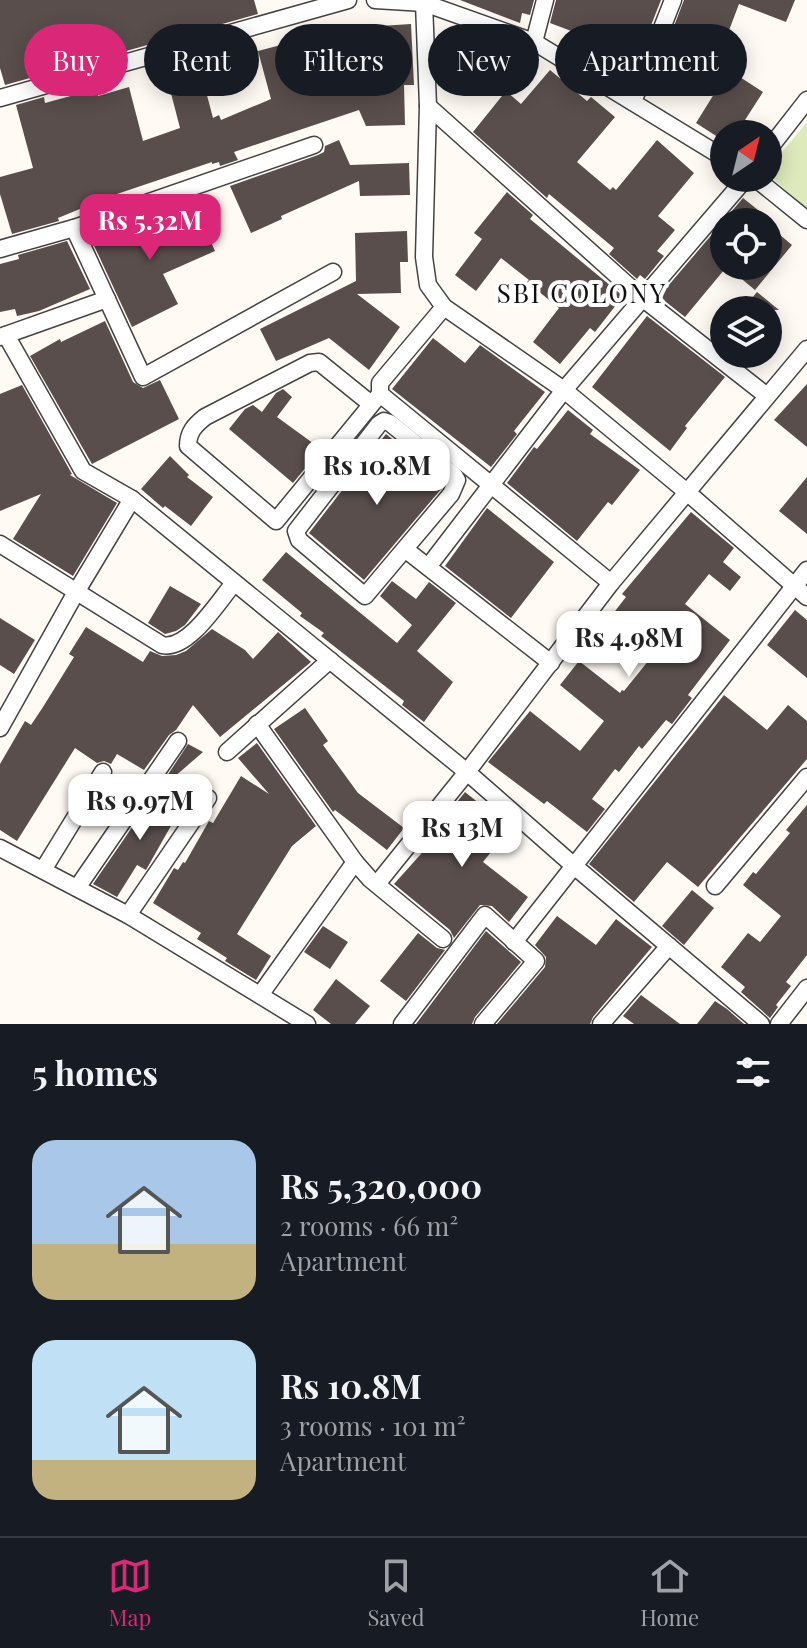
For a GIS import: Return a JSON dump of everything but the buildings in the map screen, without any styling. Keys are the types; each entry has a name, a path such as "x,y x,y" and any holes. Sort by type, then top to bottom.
{"street":[{"path":"0,98 348,0"},
{"path":"375,0 424,3 483,24"},
{"path":"539,24 545,0"},
{"path":"633,102 673,0"},
{"path":"424,3 428,106 424,257 428,285 444,307 564,390 800,591"},
{"path":"539,45 710,149"},
{"path":"782,132 807,100"},
{"path":"428,106 641,297 767,396"},
{"path":"0,249 74,228 314,145"},
{"path":"428,567 564,390 734,192"},
{"path":"772,192 807,220"},
{"path":"74,228 143,377 333,272"},
{"path":"107,299 3,336 83,471 132,499 330,660 467,772 761,1024"},
{"path":"444,307 380,383 376,399 276,521 188,446 195,425 205,417 310,363 319,362 376,399 491,484 611,583"},
{"path":"374,881 467,772 611,583 807,349"},
{"path":"384,421 454,475 456,487 451,494 365,596 299,540 296,531 384,421"},
{"path":"451,494 472,510"},
{"path":"0,728 132,499"},
{"path":"0,544 75,594 162,645 171,647 186,640 234,583"},
{"path":"406,550 551,663"},
{"path":"514,942 573,865 800,591 807,570"},
{"path":"227,752 330,660"},
{"path":"257,724 355,862 443,939"},
{"path":"77,888 178,741"},
{"path":"43,870 103,772"},
{"path":"715,886 807,777"},
{"path":"128,915 208,798"},
{"path":"0,848 128,915 307,1024"},
{"path":"260,995 355,862"},
{"path":"402,1024 485,915 536,961 483,1024"},
{"path":"601,1024 669,946"},
{"path":"779,1024 804,1000"}],"green space":[{"path":"807,122 807,209 782,187 782,152"}],"district":[{"name":"SBI COLONY","path":"582,294"}]}
